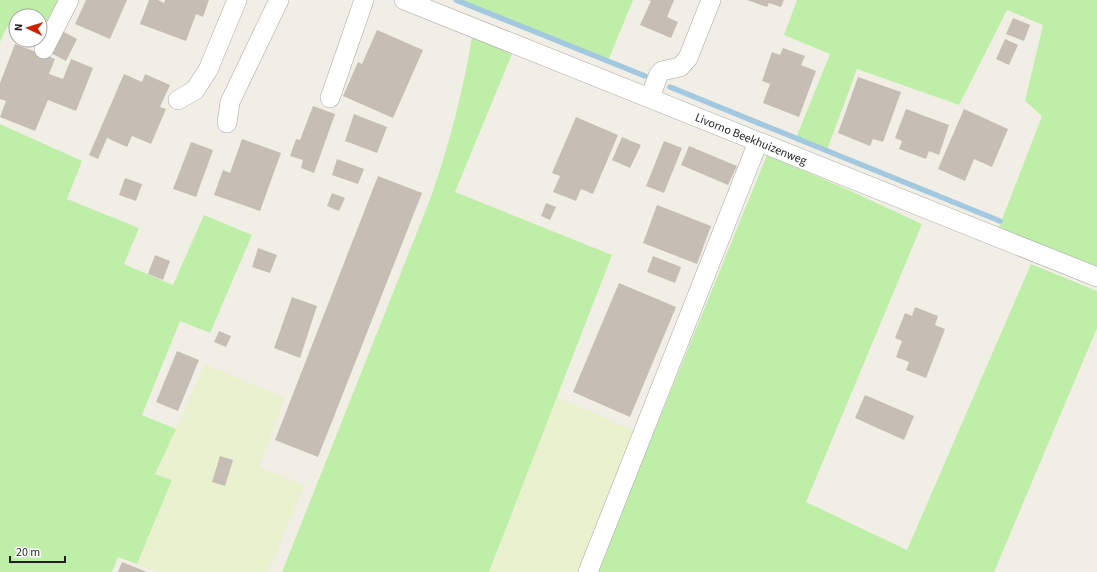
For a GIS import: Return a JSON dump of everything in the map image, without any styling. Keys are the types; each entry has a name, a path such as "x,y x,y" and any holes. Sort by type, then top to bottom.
{"street":[{"path":"44,49 69,0"},
{"path":"178,100 195,90 208,70 237,0"},
{"path":"227,123 230,102 279,0"},
{"path":"330,98 364,0"},
{"name":"Livorno Beekhuizenweg","path":"404,0 1097,277"},
{"path":"650,98 658,76 662,71 680,67 688,58 711,0"},
{"path":"588,572 758,142"}],"green space":[{"path":"0,0 58,0 48,23 48,8 8,8 8,27 0,42"},
{"path":"456,0 633,0 608,61"},
{"path":"797,0 1097,0 1097,270 998,230 1042,116 1025,101 1043,25 1007,10 959,105 857,69 827,150 796,138 830,54 784,35"},
{"path":"472,37 512,54 455,192 612,255 489,572 282,572 431,197 455,118"},
{"path":"0,124 82,161 67,199 139,228 124,264 173,285 204,215 252,235 210,333 180,321 142,415 176,429 155,474 172,480 137,564 118,557 112,572 0,572"},
{"path":"767,155 922,224 806,502 907,550 1031,264 1097,291 1097,328 994,572 597,572"},
{"path":"205,364 285,398 259,467 305,485 268,572 158,572 137,564 172,481 155,474"},
{"path":"557,397 637,432 580,572 489,572"}],"building":[{"path":"86,0 127,0 110,39 75,24"},
{"path":"149,0 158,0 164,3 165,0 209,0 203,17 196,14 186,41 140,24"},
{"path":"648,0 674,0 667,17 678,22 671,38 640,25 651,1"},
{"path":"747,0 784,0 781,7 769,3 767,7"},
{"path":"1013,18 1030,25 1024,41 1006,34"},
{"path":"377,30 423,50 393,118 343,96 358,62 362,64"},
{"path":"62,31 77,39 66,61 51,53"},
{"path":"1005,39 1018,45 1009,65 996,59"},
{"path":"13,48 26,48 55,59 49,74 63,79 71,59 93,68 76,111 48,100 35,131 0,117 6,101 0,99 0,83"},
{"path":"783,48 805,56 801,65 816,71 799,117 763,103 770,84 762,81 772,52 780,55"},
{"path":"124,74 142,82 145,74 170,85 160,107 166,109 151,144 132,136 127,147 107,138 98,159 89,155"},
{"path":"858,77 901,92 883,142 873,139 870,146 838,133"},
{"path":"313,106 335,114 314,173 301,168 303,160 290,156 296,139 300,140"},
{"path":"906,109 949,125 939,155 929,151 926,159 899,149 902,141 895,138"},
{"path":"964,109 1008,129 992,167 974,159 965,181 938,169"},
{"path":"354,114 387,127 377,153 345,141"},
{"path":"576,117 618,135 593,194 581,189 576,201 553,192 560,176 552,173"},
{"path":"622,137 641,145 630,168 612,160"},
{"path":"242,139 281,153 260,211 214,195 223,170 230,173"},
{"path":"664,141 682,148 664,193 646,186"},
{"path":"191,142 213,150 196,197 173,189"},
{"path":"689,146 737,166 728,185 681,165"},
{"path":"337,159 364,169 358,184 332,175"},
{"path":"378,176 422,193 318,457 275,440"},
{"path":"125,178 142,184 136,201 119,195"},
{"path":"332,193 345,198 339,211 327,206"},
{"path":"546,203 556,207 550,220 541,216"},
{"path":"657,205 711,226 697,264 643,243"},
{"path":"258,248 277,255 270,273 252,267"},
{"path":"155,255 170,261 163,280 148,274"},
{"path":"653,256 681,267 675,283 647,272"},
{"path":"619,283 676,307 630,417 573,392"},
{"path":"292,297 317,306 300,358 274,348"},
{"path":"915,307 938,316 935,325 945,329 926,378 906,370 909,362 896,357 902,341 895,338 905,313 912,316"},
{"path":"219,331 231,336 226,347 214,342"},
{"path":"177,351 199,360 178,411 156,402"},
{"path":"865,395 914,416 904,440 855,418"},
{"path":"220,456 233,460 225,486 212,482"},
{"path":"122,562 147,572 118,572"}],"waterway":[{"path":"456,0 645,76"},
{"path":"670,87 1000,221"}]}
